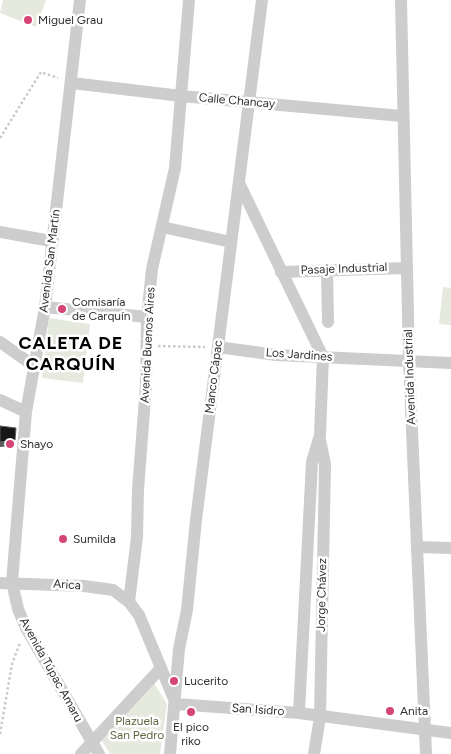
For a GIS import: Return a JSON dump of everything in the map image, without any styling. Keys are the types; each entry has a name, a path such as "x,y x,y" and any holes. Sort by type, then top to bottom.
{"street":[{"name":"Avenida San Martín","path":"6,582 26,412 45,307 80,0"},
{"name":"Avenida Buenos Aires","path":"129,602 137,537 147,317 152,268 175,168 189,0"},
{"name":"Manco Cápac","path":"170,754 176,704 179,649 187,610 196,520 231,242 240,186 262,0"},
{"name":"Avenida Industrial","path":"401,0 406,268 426,754"},
{"name":"Calle Chancay","path":"72,83 181,96 402,116"},
{"path":"240,186 323,357 320,436 312,462 299,713"},
{"path":"162,227 231,242"},
{"path":"0,232 52,241"},
{"name":"Pasaje Industrial","path":"281,272 406,268"},
{"path":"327,270 328,322"},
{"path":"45,307 147,317"},
{"path":"0,342 34,366"},
{"name":"Los Jardines","path":"218,347 276,355 451,363"},
{"path":"0,400 26,412"},
{"name":"Jorge Chávez","path":"314,754 320,717 325,464 320,436"},
{"path":"418,547 451,548"},
{"name":"Arica","path":"6,582 84,586 113,590 129,602"},
{"name":"Avenida Túpac Amaru","path":"6,582 26,628 99,754"},
{"path":"129,602 139,615 176,704"},
{"path":"80,754 160,669"},
{"name":"San Isidro","path":"176,704 299,713 451,733"}],"path":[{"path":"0,138 41,72 72,83"},
{"path":"147,346 218,347"},
{"path":"0,734 12,664 26,628"}],"green space":[{"name":"Miguel Grau","path":"3,0 46,0 36,27 0,13"},
{"path":"443,287 451,288 451,325 439,324"},
{"path":"49,318 90,324 83,383 42,378"},
{"name":"Plazuela San Pedro","path":"149,675 167,704 160,754 110,754 101,739"}],"building":[{"path":"0,426 16,428 15,440 0,442"}],"place":[{"name":"Miguel Grau","path":"28,20"},
{"name":"Comisaría de Carquín","path":"62,309"},
{"name":"Shayo","path":"10,444"},
{"name":"Sumilda","path":"63,539"},
{"name":"Lucerito","path":"174,681"},
{"name":"Anita","path":"390,711"},
{"name":"El pico riko","path":"191,712"}],"district":[{"name":"CALETA DE CARQUÍN","path":"71,354"}]}
